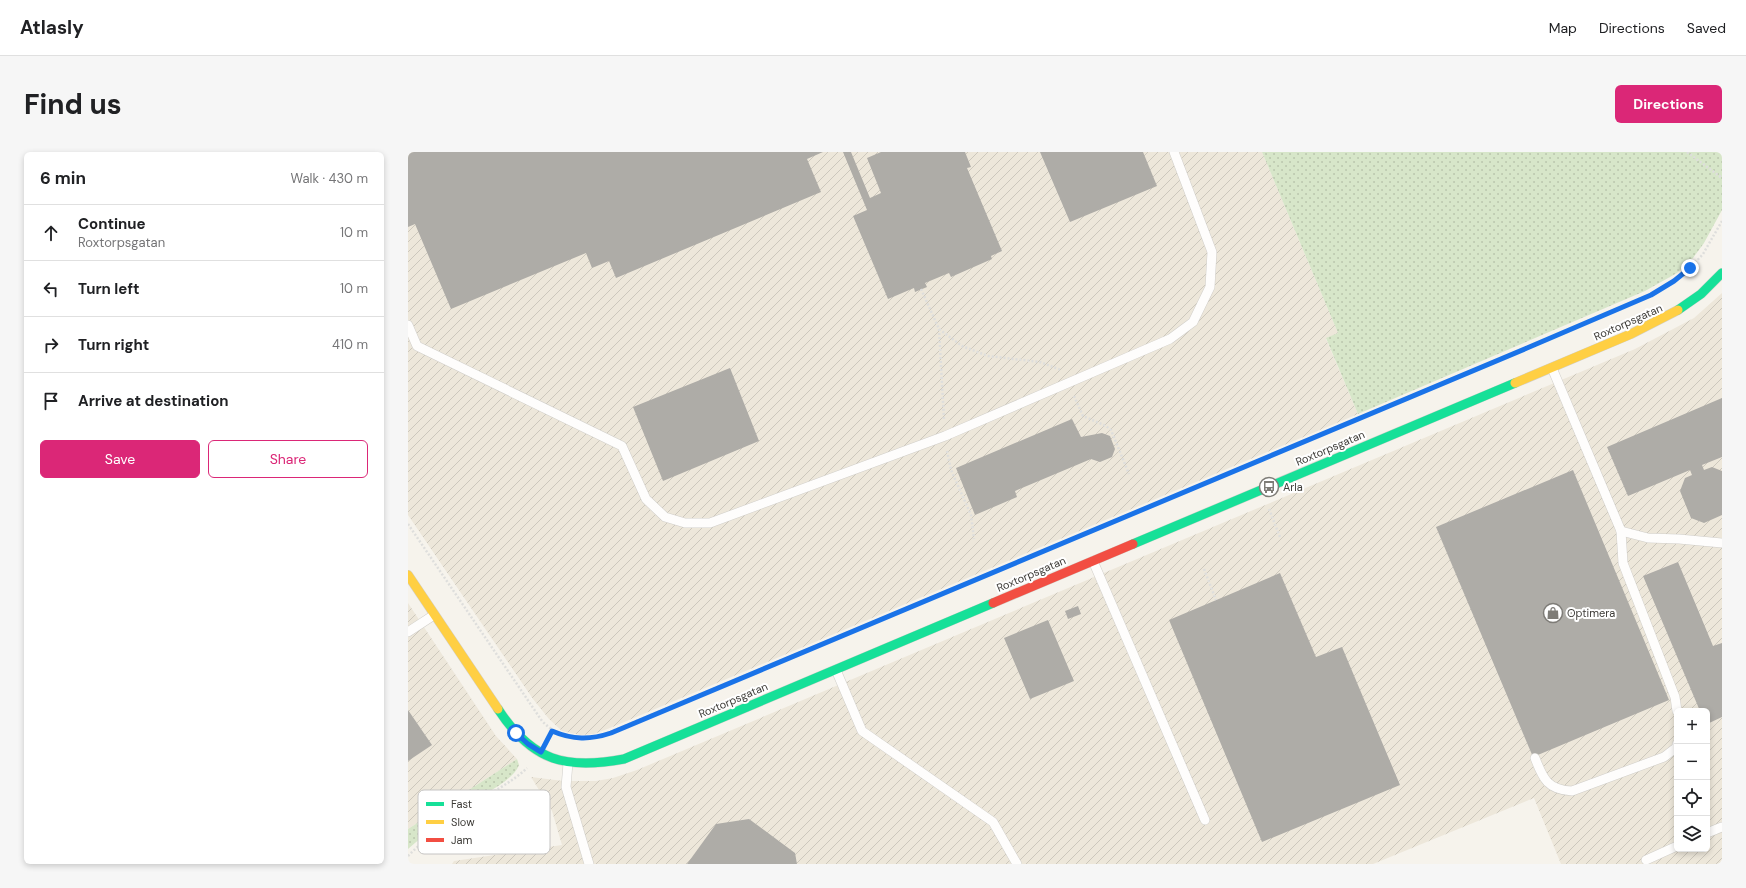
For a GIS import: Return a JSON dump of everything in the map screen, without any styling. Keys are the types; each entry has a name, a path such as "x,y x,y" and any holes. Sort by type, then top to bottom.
{"street":[{"name":"Roxtorpsgatan","path":"408,575 503,717 516,733 528,744 552,759 568,763 583,765 624,759 1552,368 1671,316 1696,298 1722,274"}],"lane":[{"path":"408,325 417,346 622,446 646,498 665,517 685,523 710,523 945,436 1170,339 1194,322 1210,286 1212,252 1174,152"},
{"path":"1552,368 1621,532 1623,563 1675,697 1677,708"},
{"path":"1621,532 1648,538 1722,543"},
{"path":"1094,561 1205,820"},
{"path":"408,632 434,615"},
{"path":"836,669 862,731 994,822 1017,864"},
{"path":"1535,758 1542,777 1552,787 1561,791 1572,791 1664,757 1674,749"},
{"path":"568,763 566,787 589,864"},
{"path":"1710,832 1722,827"},
{"path":"1646,860 1674,847"}],"path":[{"path":"1687,152 1722,178"},
{"path":"408,524 542,721 552,731 574,738 598,737 611,733 1651,295 1674,281 1690,268 1703,254 1722,220"},
{"path":"921,289 939,329 962,346 988,356 1040,362 1062,370 1083,416 1106,426 1111,430 1129,474"},
{"path":"1268,506 1280,537"},
{"path":"1114,521 1116,525"},
{"path":"1054,546 1056,550"},
{"path":"1204,569 1216,600"},
{"path":"497,790 517,777 530,766 541,752"},
{"path":"408,856 418,847"}],"shaded area":[{"path":"408,152 1262,152 1338,333 1326,339 1358,414 610,728 594,734 580,735 562,731 549,719 533,699 408,515"},
{"path":"1722,293 1722,864 1561,864 1534,798 1373,864 452,864 454,861 501,854 550,854 550,847 562,845 550,808 550,790 539,790 531,777 563,781 596,781 613,778 637,770 1635,349 1694,318"},
{"path":"408,603 496,736 517,759 469,790 418,790 418,823 408,829"}],"green space":[{"path":"1262,152 1718,152 1722,154 1722,210 1704,243 1693,258 1677,273 1645,291 1358,414 1326,338 1338,333"},
{"path":"517,759 519,765 515,772 494,789 469,790"},
{"path":"418,823 418,841 408,849 408,829"}],"building":[{"path":"408,152 823,152 807,159 821,192 616,278 609,261 592,268 586,253 451,309 415,224 408,227"},
{"path":"843,152 851,152 870,198 881,193 867,158 881,152 965,152 971,167 967,168 1002,251 991,256 992,259 951,277 949,273 925,283 927,287 915,292 914,288 888,299 853,216 867,210"},
{"path":"1040,152 1143,152 1157,186 1070,222"},
{"path":"730,368 759,441 663,481 633,407"},
{"path":"1722,398 1722,457 1702,465 1704,470 1712,467 1722,471 1722,515 1704,523 1691,518 1680,491 1685,478 1692,475 1690,470 1628,496 1607,447"},
{"path":"1072,419 1081,437 1102,433 1110,436 1115,449 1112,457 1100,462 1091,459 1015,491 1017,497 975,515 956,468"},
{"name":"Optimera","path":"1573,470 1669,700 1533,757 1436,527"},
{"path":"1678,562 1713,646 1722,643 1722,717 1710,723 1710,708 1699,708 1643,576"},
{"path":"1280,573 1316,657 1342,647 1400,785 1262,842 1169,620"},
{"path":"1078,606 1081,614 1068,619 1065,611"},
{"path":"1048,620 1074,681 1030,699 1004,638"},
{"path":"408,710 432,745 408,761"},
{"path":"749,819 795,853 797,864 687,864 716,824"}],"traffic: fast":[{"path":"1678,310 1701,294 1722,273"},
{"path":"1133,544 1515,383"},
{"path":"498,709 511,727 524,740 537,751 552,758 567,762 584,763 624,759 993,603"}],"traffic: slow":[{"path":"1515,383 1631,334 1678,310"},
{"path":"408,575 498,709"}],"traffic: jam":[{"path":"993,603 1133,544"}],"place":[{"name":"Arla","path":"1269,487"},
{"name":"Optimera","path":"1553,613"}],"route":[{"path":"516,733 528,744 541,752 552,731 574,738 586,739 611,733 1651,295 1674,281 1690,268"}]}
